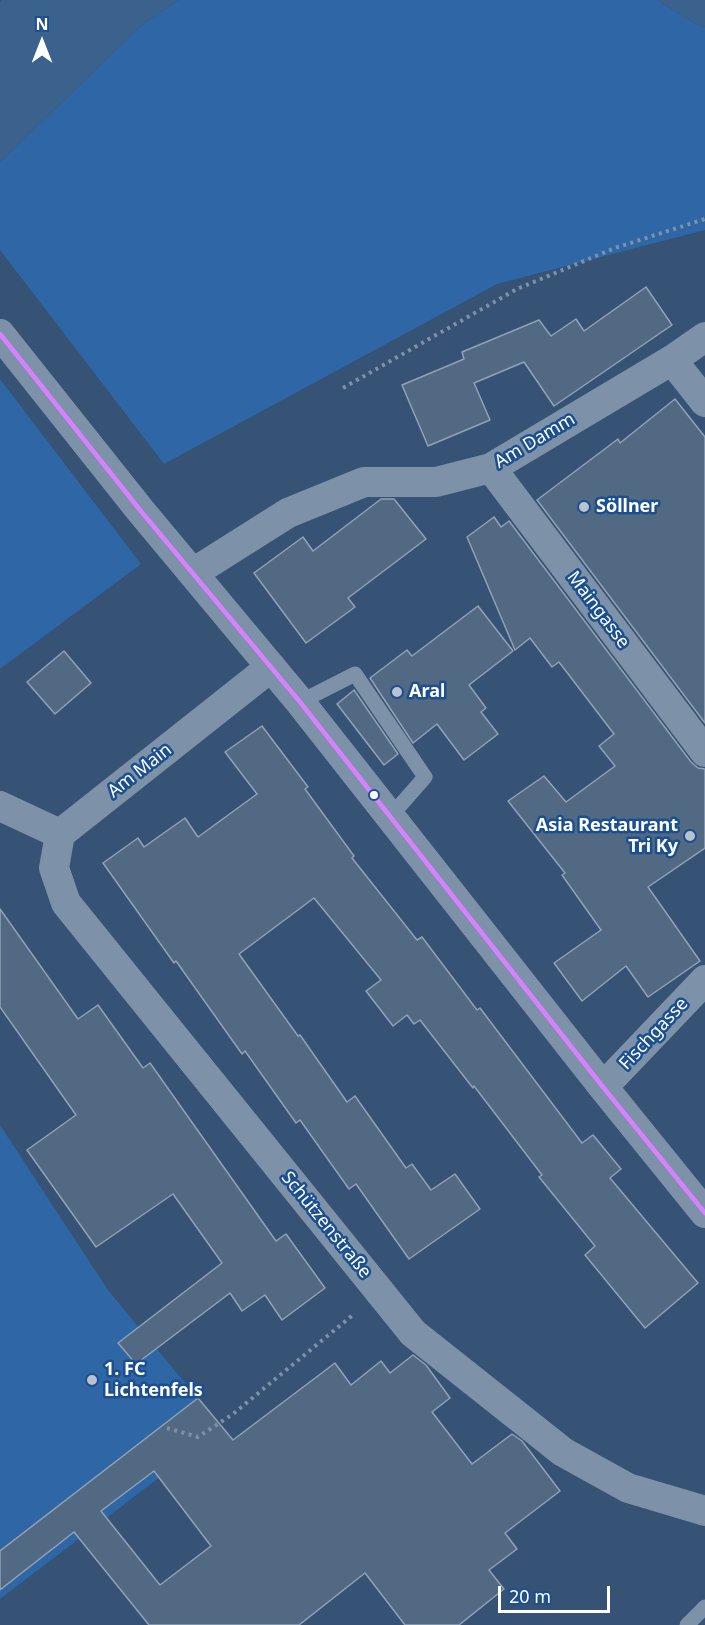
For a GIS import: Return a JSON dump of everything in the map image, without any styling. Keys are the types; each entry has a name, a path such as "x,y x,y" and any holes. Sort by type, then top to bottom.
{"street":[{"path":"0,333 140,510 300,702 705,1213"},
{"name":"Am Damm","path":"193,573 288,513 364,482 436,482 490,468 672,360 705,337"},
{"path":"672,360 705,402"},
{"name":"Maingasse","path":"490,468 705,752"},
{"name":"Am Main","path":"60,834 271,667"},
{"path":"0,806 60,834"},
{"name":"Schützenstraße","path":"60,834 54,868 66,903 413,1333 564,1452 628,1488 705,1511"},
{"name":"Fischgasse","path":"603,1087 705,980"}],"lane":[{"path":"300,702 355,674 425,777 390,817"},
{"path":"687,1625 705,1607"}],"path":[{"path":"343,388 517,289 615,248 705,219"},
{"path":"166,1428 198,1437 233,1414 380,1293"}],"shaded area":[{"path":"2,0 179,0 142,25 0,162 0,2"},
{"path":"179,0 657,0 705,27 705,230 497,284 164,464 0,250 0,162 142,25"},
{"path":"657,0 705,0 705,27 698,25"},
{"path":"0,379 141,564 0,669"},
{"name":"1. FC Lichtenfels","path":"0,1125 108,1290 223,1429 0,1599"}],"building":[{"path":"646,287 672,325 554,406 524,362 474,383 490,420 428,446 402,385 464,359 462,352 539,320 551,336 576,319 584,331"},
{"path":"675,399 705,437 705,723 537,500 618,439 620,443"},
{"path":"381,499 394,499 426,539 348,598 355,607 306,643 254,573 303,537 313,551"},
{"path":"494,517 501,527 509,521 691,762 698,768 705,769 705,848 648,887 700,961 648,997 626,966 582,1001 554,963 601,930 562,875 565,873 508,801 544,776 566,802 615,766 599,746 614,734 559,662 552,667 530,638 515,650 467,537"},
{"path":"478,606 513,651 469,685 486,708 481,712 498,734 464,760 437,724 413,743 370,678 407,650 412,656"},
{"path":"64,651 91,683 55,714 27,682"},
{"path":"354,690 398,754 384,765 337,704"},
{"path":"262,726 308,787 305,789 354,856 352,858 417,940 422,937 477,1010 480,1008 582,1143 593,1135 621,1169 610,1178 698,1283 645,1328 585,1255 595,1246 539,1177 542,1175 474,1086 473,1088 420,1020 414,1024 407,1015 393,1026 366,991 381,980 314,898 239,954 347,1102 355,1096 406,1168 412,1164 431,1190 455,1174 480,1209 409,1259 356,1184 349,1189 300,1120 296,1123 245,1051 242,1054 103,863 138,838 144,847 185,818 198,837 257,794 225,752"},
{"path":"0,909 78,1019 98,1005 143,1068 150,1063 276,1241 286,1234 325,1288 282,1320 265,1295 242,1311 230,1293 136,1364 118,1343 222,1263 173,1194 96,1247 27,1150 76,1115 0,1007"},
{"path":"413,1355 426,1365 450,1398 432,1412 472,1464 512,1434 522,1441 560,1491 505,1533 517,1549 489,1570 504,1589 459,1625 405,1625 365,1573 299,1625 149,1625 74,1532 0,1590 0,1551 198,1398 233,1440 335,1363 351,1385 381,1361 390,1373","holes":["154,1471 211,1546 160,1585 101,1511"]}],"transit line":[{"path":"0,334 140,510 300,702 705,1213"}],"place":[{"name":"Söllner","path":"584,507"},
{"name":"Aral","path":"397,692"},
{"name":"Asia Restaurant Tri Ky","path":"690,836"},
{"name":"1. FC Lichtenfels","path":"92,1380"}]}
